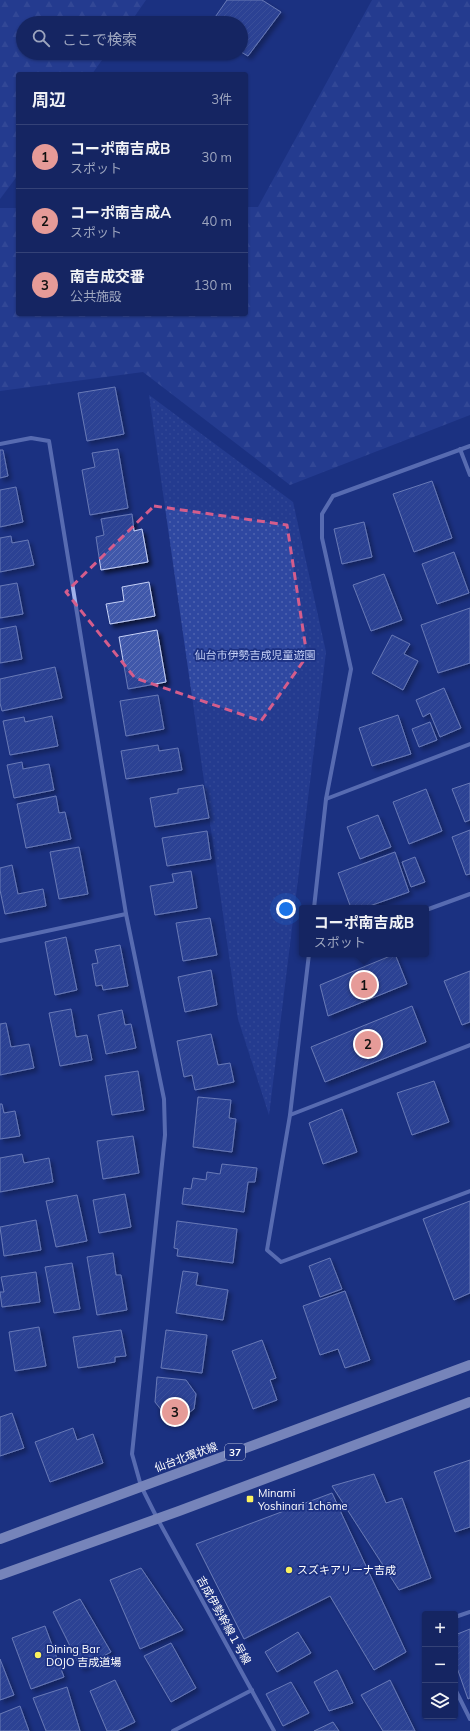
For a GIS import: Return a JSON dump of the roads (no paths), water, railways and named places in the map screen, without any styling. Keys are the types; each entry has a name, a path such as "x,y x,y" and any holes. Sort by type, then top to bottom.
{"main road":[{"name":"仙台北環状線","path":"0,1539 470,1365"},
{"path":"0,1575 470,1402"}],"street":[{"name":"吉成伊勢幹線１号線","path":"0,444 31,438 49,442 126,914 164,1099 165,1135 132,1454 141,1486 157,1518 274,1731"},
{"path":"314,905 326,799 351,669 322,538 322,514 333,496 470,446"},
{"path":"460,449 470,475"},
{"path":"326,799 470,744"},
{"path":"429,909 470,894"},
{"path":"0,941 126,914"},
{"path":"309,957 290,1115 267,1250 281,1262 470,1191"},
{"path":"290,1115 470,1045"},
{"path":"458,1616 470,1612"},
{"path":"173,1731 252,1690"},
{"path":"458,1695 470,1719"}],"place":[{"name":"コーポ南吉成B","path":"364,985"},
{"name":"コーポ南吉成A","path":"368,1044"},
{"name":"南吉成交番","path":"175,1412"},
{"name":"Minami Yoshinari 1chōme","path":"250,1499"},
{"name":"スズキアリーナ吉成","path":"289,1570"},
{"name":"Dining Bar DOJO 吉成道場","path":"38,1655"}],"park label":[{"name":"仙台市伊勢吉成児童遊園","path":"255,655"}]}
